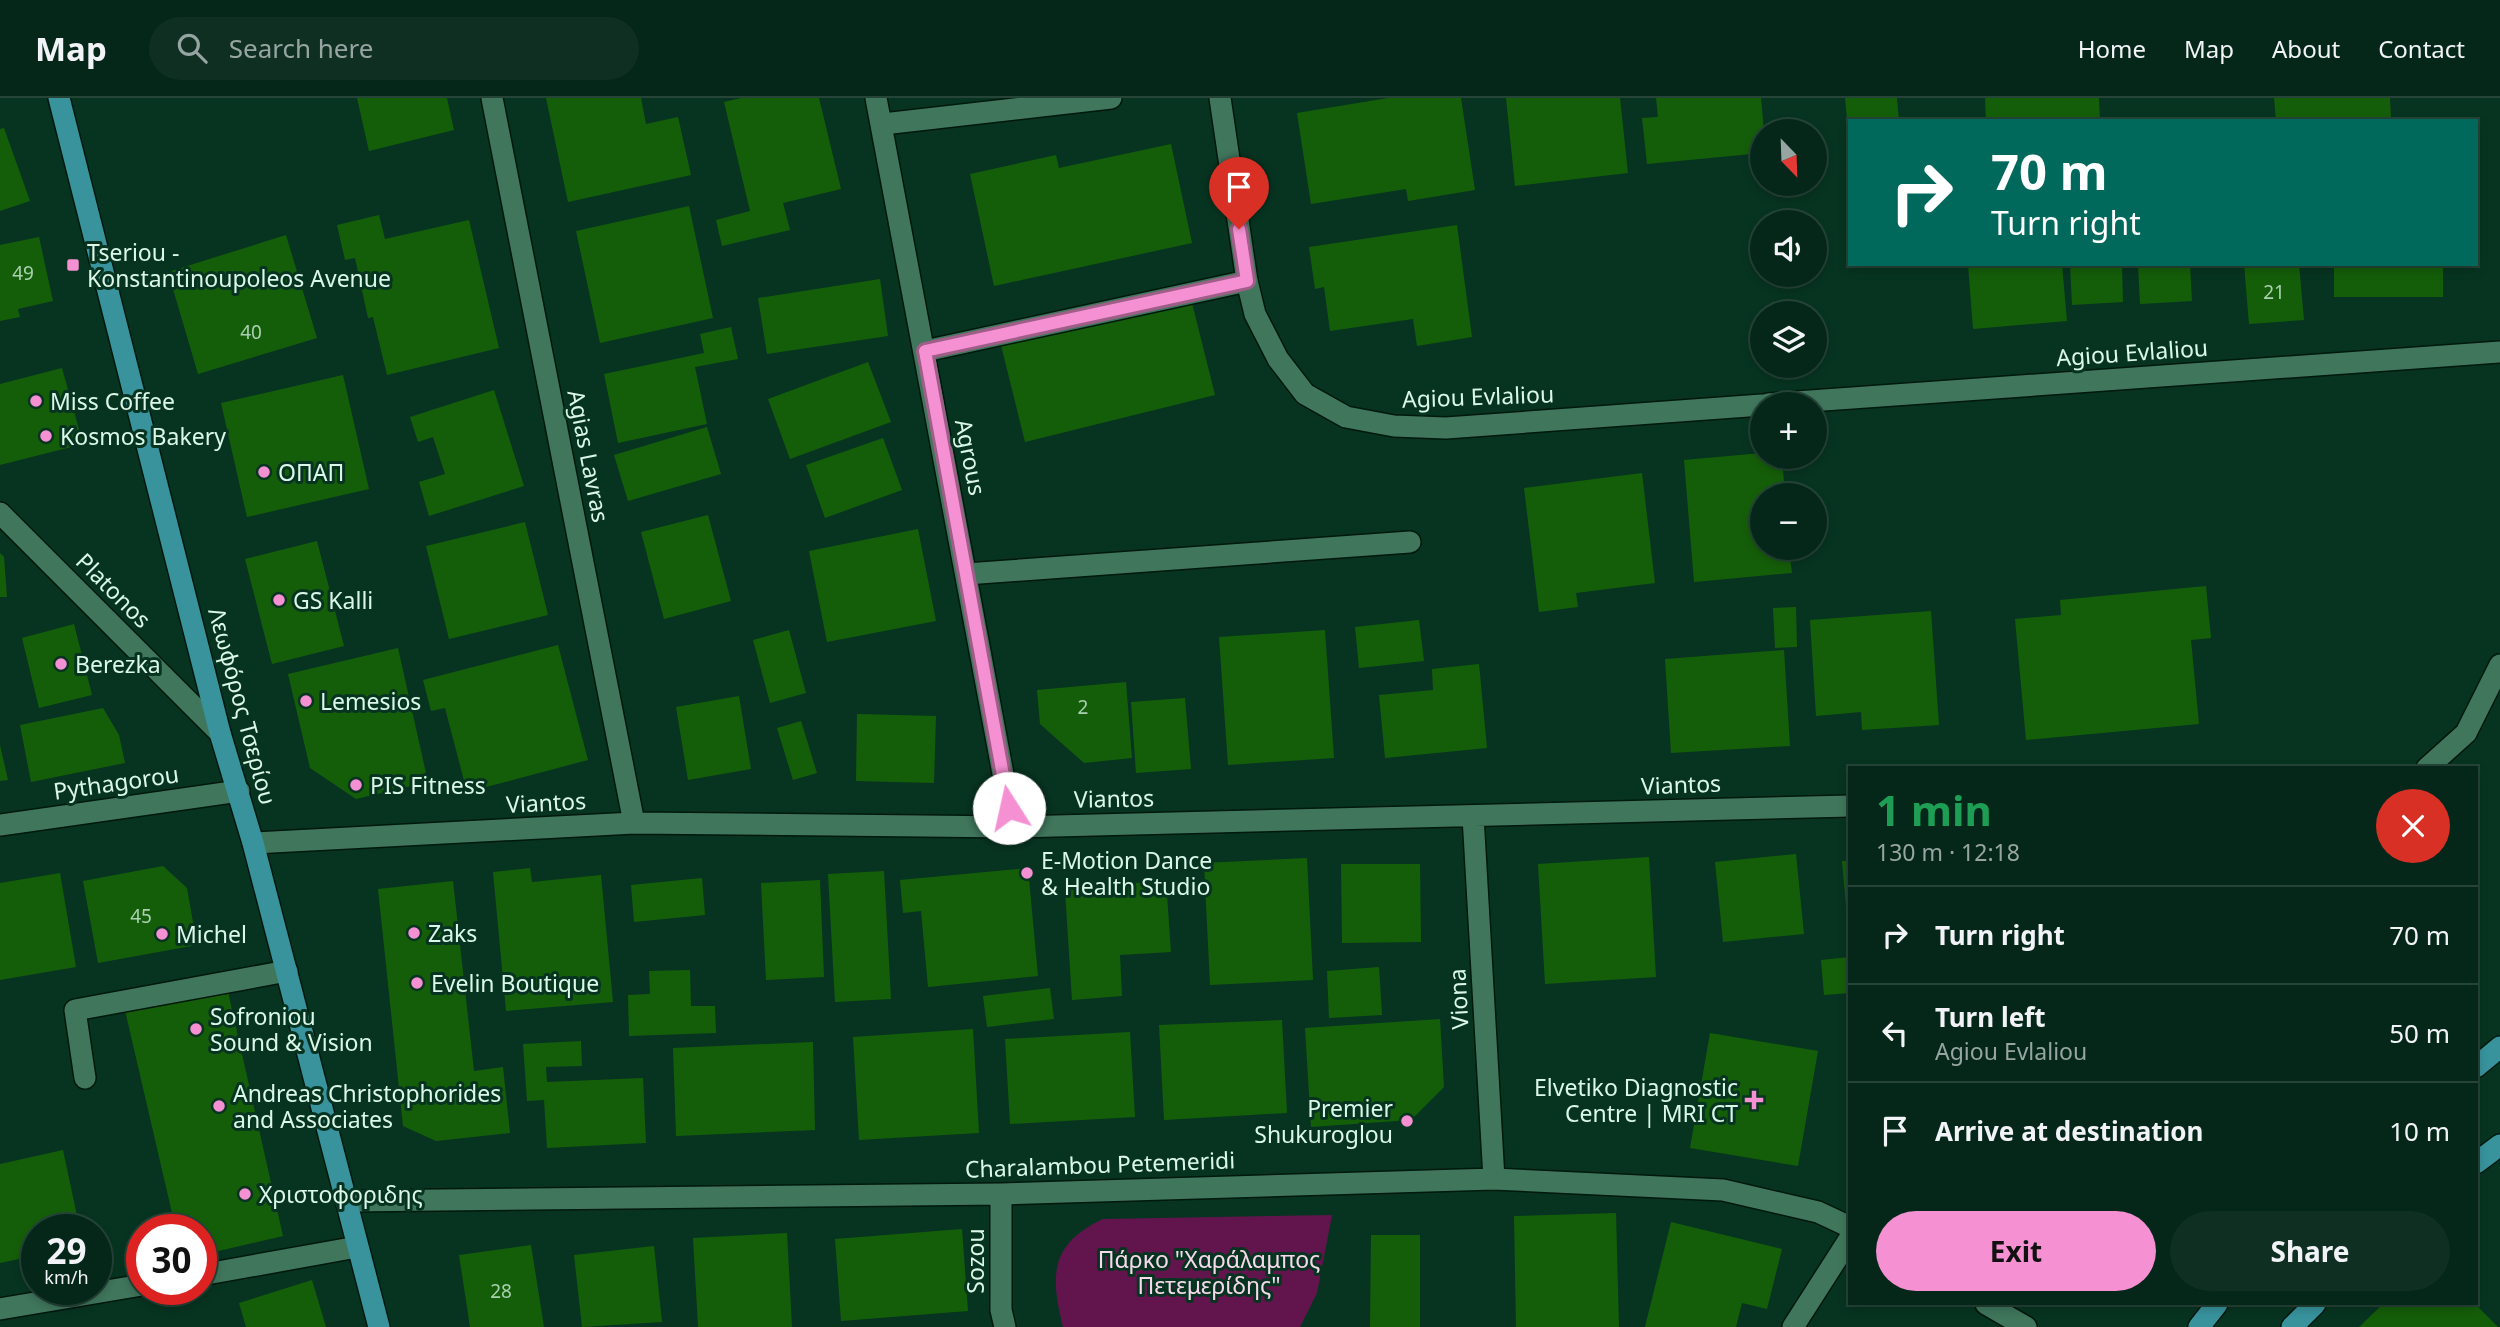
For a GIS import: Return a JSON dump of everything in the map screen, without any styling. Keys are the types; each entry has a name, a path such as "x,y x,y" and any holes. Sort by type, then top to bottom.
{"main road":[{"name":"Λεωφόρος Τσερίου","path":"59,98 220,733 253,843 379,1327"},
{"path":"2478,1065 2500,1047"},
{"path":"2478,1162 2500,1145"},
{"path":"2199,1327 2216,1305"},
{"path":"2292,1327 2314,1305"}],"street":[{"name":"Agias Lavras","path":"492,98 634,824"},
{"name":"Agrous","path":"876,98 1013,827"},
{"path":"883,124 1111,98"},
{"name":"Agiou Evlaliou","path":"1220,98 1247,281 1255,314 1278,359 1305,394 1346,416 1394,426 1446,428 1750,406"},
{"path":"925,351 1247,281"},
{"name":"Agiou Evlaliou","path":"1827,400 2500,352"},
{"name":"Platonos","path":"0,513 220,733"},
{"path":"967,574 1410,542"},
{"path":"2429,766 2466,733 2500,665"},
{"name":"Pythagorou","path":"0,825 239,791"},
{"name":"Viantos","path":"253,843 634,824 1013,827 1848,806"},
{"name":"Viona","path":"1473,816 1494,1179"},
{"path":"85,1078 75,1010 287,971"},
{"name":"Charalambou Petemeridi","path":"346,1201 1001,1194 1494,1179 1723,1189 1818,1212 1848,1226"},
{"name":"Sozou","path":"1001,1194 1001,1310 1006,1327"},
{"path":"1793,1327 1848,1241"},
{"path":"217,1272 357,1247"},
{"path":"0,1309 126,1288"},
{"path":"1988,1305 2026,1327"}],"green space":[{"name":"Πάρκο \"Χαράλαμπος Πετεμερίδης\"","path":"1332,1215 1317,1293 1300,1327 1063,1327 1056,1292 1058,1263 1073,1239 1103,1219"}],"building":[{"path":"357,98 447,98 454,130 369,151"},
{"path":"546,98 641,98 646,124 678,117 691,175 568,202"},
{"path":"741,98 819,98 841,189 783,203 790,230 722,246 716,220 750,211 724,102"},
{"path":"1388,98 1461,98 1475,190 1408,201 1406,189 1311,204 1297,113"},
{"path":"1506,98 1620,98 1628,173 1515,186"},
{"path":"1656,98 1761,98 1763,119 1750,119 1750,154 1647,164 1642,118 1658,117"},
{"path":"1845,98 1897,98 1899,119 1848,119 1848,130"},
{"path":"1985,98 2099,98 2100,119 1986,119"},
{"path":"2274,98 2390,98 2391,118 2276,119"},
{"path":"4,128 30,201 0,211 0,129"},
{"path":"1171,144 1192,243 994,286 970,174 1056,155 1059,168"},
{"path":"689,206 713,318 600,343 576,231"},
{"path":"379,215 385,239 469,220 499,348 387,375 373,317 368,318 355,258 345,260 337,225"},
{"path":"1457,225 1472,337 1417,346 1413,319 1330,331 1324,287 1315,289 1309,247"},
{"path":"286,235 317,338 198,374 168,272"},
{"path":"39,237 53,301 18,309 20,317 0,321 0,245"},
{"path":"1968,266 2062,266 2067,321 1973,329"},
{"path":"2070,266 2122,266 2123,302 2072,305"},
{"path":"2138,266 2190,266 2192,301 2140,304"},
{"path":"2244,266 2299,266 2304,320 2249,324"},
{"path":"2334,266 2443,266 2443,297 2334,297"},
{"path":"880,279 888,336 767,354 758,298"},
{"path":"1191,299 1215,395 1025,442 1001,345"},
{"path":"731,327 738,359 695,367 707,424 618,443 604,374 704,353 700,334"},
{"path":"868,362 891,422 790,459 768,399"},
{"path":"62,368 83,444 0,465 0,384"},
{"path":"343,375 369,489 247,517 221,403"},
{"path":"494,390 524,486 429,516 419,482 445,474 433,437 418,442 410,417"},
{"path":"707,427 721,474 628,501 614,455"},
{"path":"883,438 902,490 825,518 806,465"},
{"path":"1750,454 1750,469 1783,469 1784,483 1750,483 1750,560 1790,560 1792,573 1694,582 1684,460"},
{"path":"1642,473 1655,583 1576,593 1578,607 1539,612 1524,488"},
{"path":"708,515 731,601 664,619 641,532"},
{"path":"525,522 548,615 449,639 426,546"},
{"path":"918,529 936,621 827,642 809,551"},
{"path":"317,541 344,646 272,664 245,559"},
{"path":"0,553 4,557 7,597 0,597"},
{"path":"2206,586 2211,638 2191,640 2199,724 2026,740 2015,619 2061,615 2060,600"},
{"path":"1796,607 1797,647 1775,648 1773,608"},
{"path":"1931,611 1939,725 1862,730 1861,712 1816,716 1810,620"},
{"path":"1419,620 1424,661 1359,668 1355,627"},
{"path":"74,624 92,695 39,708 22,638"},
{"path":"789,630 806,693 770,703 753,640"},
{"path":"1325,630 1334,758 1228,765 1219,637"},
{"path":"558,645 588,760 467,792 445,708 431,711 423,680"},
{"path":"398,648 428,782 356,799 310,768 288,674"},
{"path":"1784,650 1790,746 1671,753 1665,659"},
{"path":"1479,664 1487,748 1385,758 1379,695 1433,690 1432,669"},
{"path":"1126,682 1132,758 1084,763 1040,724 1037,690"},
{"path":"739,696 751,769 688,780 676,707"},
{"path":"1185,698 1191,769 1136,773 1131,702"},
{"path":"103,708 119,735 125,763 31,782 20,725"},
{"path":"857,714 936,716 934,783 856,781"},
{"path":"801,721 817,773 793,780 777,728"},
{"path":"0,745 8,780 0,781"},
{"path":"1796,854 1804,934 1723,942 1715,862"},
{"path":"1649,857 1656,977 1545,984 1538,864"},
{"path":"1307,858 1313,980 1210,985 1204,863"},
{"path":"1842,861 1848,861 1848,928"},
{"path":"1341,864 1420,864 1421,942 1342,943"},
{"path":"163,866 187,888 197,945 98,963 83,881"},
{"path":"530,868 532,882 601,875 613,1002 506,1011 493,872"},
{"path":"1028,868 1038,976 928,987 921,911 903,913 900,880"},
{"path":"884,871 891,999 835,1002 828,874"},
{"path":"60,873 76,967 0,980 0,883"},
{"path":"702,878 705,915 634,922 631,885"},
{"path":"820,880 824,977 766,980 761,883"},
{"path":"1166,880 1171,952 1120,955 1122,996 1072,1000 1065,890"},
{"path":"453,881 474,1071 503,1067 510,1133 436,1141 403,1126 378,889"},
{"path":"1848,957 1848,993 1824,995 1821,960"},
{"path":"1379,967 1382,1015 1329,1018 1327,971"},
{"path":"690,970 691,1006 715,1006 716,1033 629,1036 628,995 650,994 649,971"},
{"path":"226,983 283,1236 217,1251 217,1214 172,1214 124,1006"},
{"path":"1050,988 1054,1019 987,1027 983,996"},
{"path":"1440,1019 1444,1087 1411,1120 1311,1127 1305,1028"},
{"path":"1282,1020 1287,1113 1164,1120 1159,1025"},
{"path":"973,1029 979,1133 859,1140 853,1037"},
{"path":"1130,1032 1135,1117 1010,1124 1005,1039"},
{"name":"Elvetiko Diagnostic Centre | MRI CT","path":"1710,1033 1818,1051 1798,1166 1690,1148"},
{"path":"581,1041 582,1066 546,1067 547,1082 643,1078 646,1143 547,1148 544,1100 527,1101 523,1044"},
{"path":"813,1042 815,1130 676,1136 673,1048"},
{"path":"63,1150 77,1214 21,1214 21,1258 0,1263 0,1164"},
{"path":"1616,1213 1619,1327 1516,1327 1514,1216"},
{"path":"1671,1222 1782,1249 1767,1309 1742,1303 1736,1327 1645,1327"},
{"path":"962,1229 968,1311 841,1321 835,1239"},
{"path":"787,1233 792,1327 698,1327 693,1238"},
{"path":"1371,1235 1420,1235 1420,1327 1370,1327"},
{"path":"531,1245 544,1327 470,1327 459,1255"},
{"path":"654,1246 662,1322 582,1327 574,1255"},
{"path":"312,1280 326,1327 246,1327 239,1303"},
{"path":"2382,1305 2476,1305 2498,1327 2359,1327"}],"place":[{"name":"Tseriou - Konstantinoupoleos Avenue","path":"73,265"},
{"name":"Miss Coffee","path":"36,401"},
{"name":"Kosmos Bakery","path":"46,436"},
{"name":"ΟΠΑΠ","path":"264,472"},
{"name":"GS Kalli","path":"279,600"},
{"name":"Berezka","path":"61,664"},
{"name":"Lemesios","path":"306,701"},
{"name":"PIS Fitness","path":"356,785"},
{"name":"E-Motion Dance & Health Studio","path":"1027,873"},
{"name":"Zaks","path":"414,933"},
{"name":"Michel","path":"162,934"},
{"name":"Evelin Boutique","path":"417,983"},
{"name":"Sofroniou Sound & Vision","path":"196,1029"},
{"name":"Elvetiko Diagnostic Centre | MRI CT","path":"1754,1100"},
{"name":"Andreas Christophorides and Associates","path":"219,1106"},
{"name":"Premier Shukuroglou","path":"1407,1121"},
{"name":"Χριστοφοριδης","path":"245,1194"}],"route":[{"path":"1009,808 925,351 1247,281 1239,229"}]}
